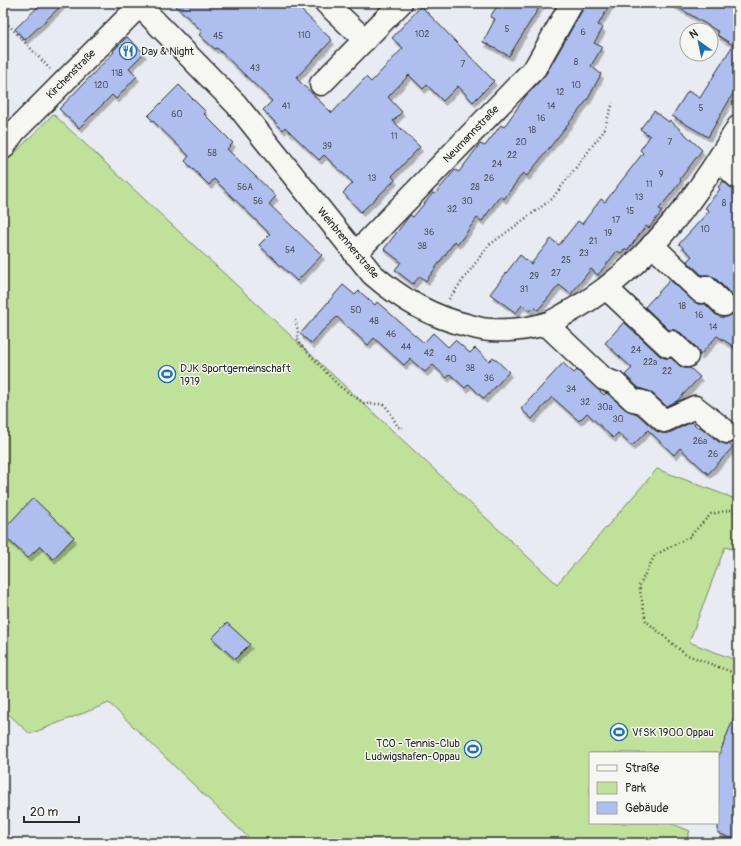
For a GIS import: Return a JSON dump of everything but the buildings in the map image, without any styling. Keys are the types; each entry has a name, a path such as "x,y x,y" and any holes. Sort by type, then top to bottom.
{"street":[{"path":"326,3 365,40"},
{"path":"321,84 401,3"},
{"name":"Neumannstraße","path":"355,254 535,68 572,3"},
{"name":"Weinbrennerstraße","path":"140,4 236,104 372,274 393,292 415,306 462,324 490,330 517,329 546,324 581,305 606,288 652,245 683,210 719,160 738,127"},
{"name":"Kirchenstraße","path":"3,148 14,132 140,4"},
{"path":"719,160 738,178"},
{"path":"652,245 701,292 706,287 724,305"},
{"path":"606,288 668,346 672,342 687,356"},
{"path":"546,324 604,379 615,383 633,400 643,402 664,421 695,407 727,432"}],"path":[{"path":"3,19 62,83"},
{"path":"437,315 488,246 552,199 603,132 613,103"},
{"path":"295,320 298,330 298,342 330,378 364,403 383,404 388,409 398,427 403,428"},
{"path":"734,693 734,673 685,654 646,621 638,586 655,555 689,537 711,514 730,510 738,513"}],"green space":[{"name":"DJK Sportgemeinschaft 1919","path":"53,114 557,584 657,469 738,500 738,551 725,547 689,642 738,661 738,814 719,807 719,752 589,752 589,824 672,824 690,831 685,843 254,843 109,703 30,734 3,709 3,165"}],"place":[{"name":"Day & Night","path":"128,51"},
{"name":"DJK Sportgemeinschaft 1919","path":"167,374"},
{"name":"VfSK 1900 Oppau","path":"619,732"},
{"name":"TCO - Tennis-Club Ludwigshafen-Oppau","path":"473,749"}]}
